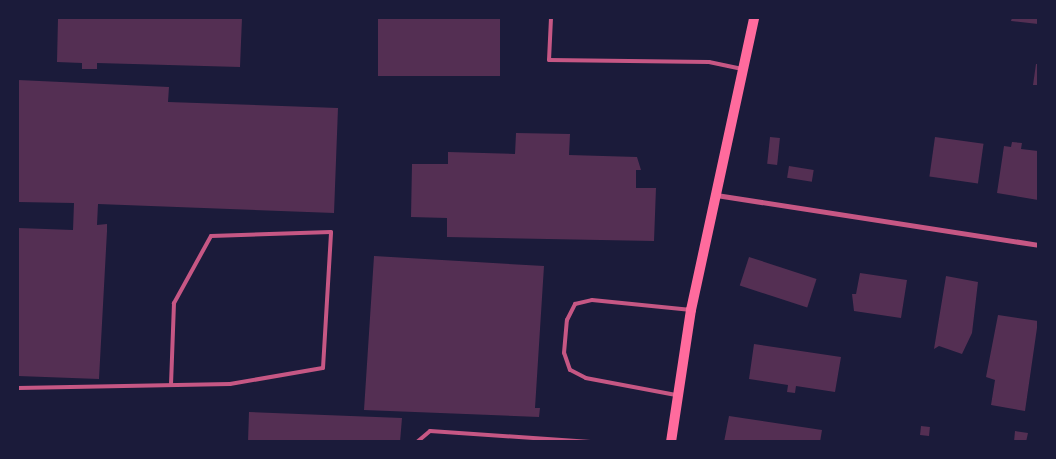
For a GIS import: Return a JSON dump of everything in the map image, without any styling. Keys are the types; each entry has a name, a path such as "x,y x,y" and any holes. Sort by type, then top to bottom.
{"main road":[{"path":"671,442 691,310 754,18"}],"street":[{"path":"716,194 1038,245"}],"lane":[{"path":"551,18 549,60 709,62 744,69"},
{"path":"18,388 230,384 323,368 331,232 211,236 174,303 171,385"},
{"path":"677,395 586,378 570,370 564,353 567,320 575,304 592,300 691,310"},
{"path":"417,442 430,431 591,442"}],"building":[{"path":"58,18 242,18 240,67 97,63 97,69 82,69 82,63 57,62"},
{"path":"378,18 500,18 500,76 378,76"},
{"path":"1012,18 1038,18 1038,24 1011,21"},
{"path":"1036,64 1038,64 1038,85 1033,85"},
{"path":"18,80 169,87 168,102 338,108 334,213 98,204 97,225 107,224 99,379 18,376 18,228 73,230 74,203 18,202"},
{"path":"516,133 570,134 569,155 637,157 641,170 636,170 636,188 656,188 654,241 447,237 447,218 411,217 412,164 448,164 448,152 515,154"},
{"path":"770,137 780,138 777,165 767,164"},
{"path":"935,137 984,144 978,183 929,177"},
{"path":"1012,142 1022,143 1021,149 1038,151 1038,200 997,193 1004,146 1011,147"},
{"path":"789,166 814,170 812,182 787,178"},
{"path":"374,256 544,266 535,408 540,408 539,417 364,410"},
{"path":"749,257 817,279 807,307 740,286"},
{"path":"860,273 907,280 901,318 854,311 852,294 856,294"},
{"path":"946,276 978,282 972,333 962,354 939,346 934,349"},
{"path":"998,315 1038,321 1025,411 991,405 995,380 986,377"},
{"path":"754,344 841,357 835,392 796,386 795,393 787,392 788,385 749,379"},
{"path":"249,412 402,418 400,442 248,442"},
{"path":"729,416 822,430 820,442 724,442"},
{"path":"921,426 930,427 929,436 920,435"},
{"path":"1015,431 1028,433 1026,442 1014,442"}]}
